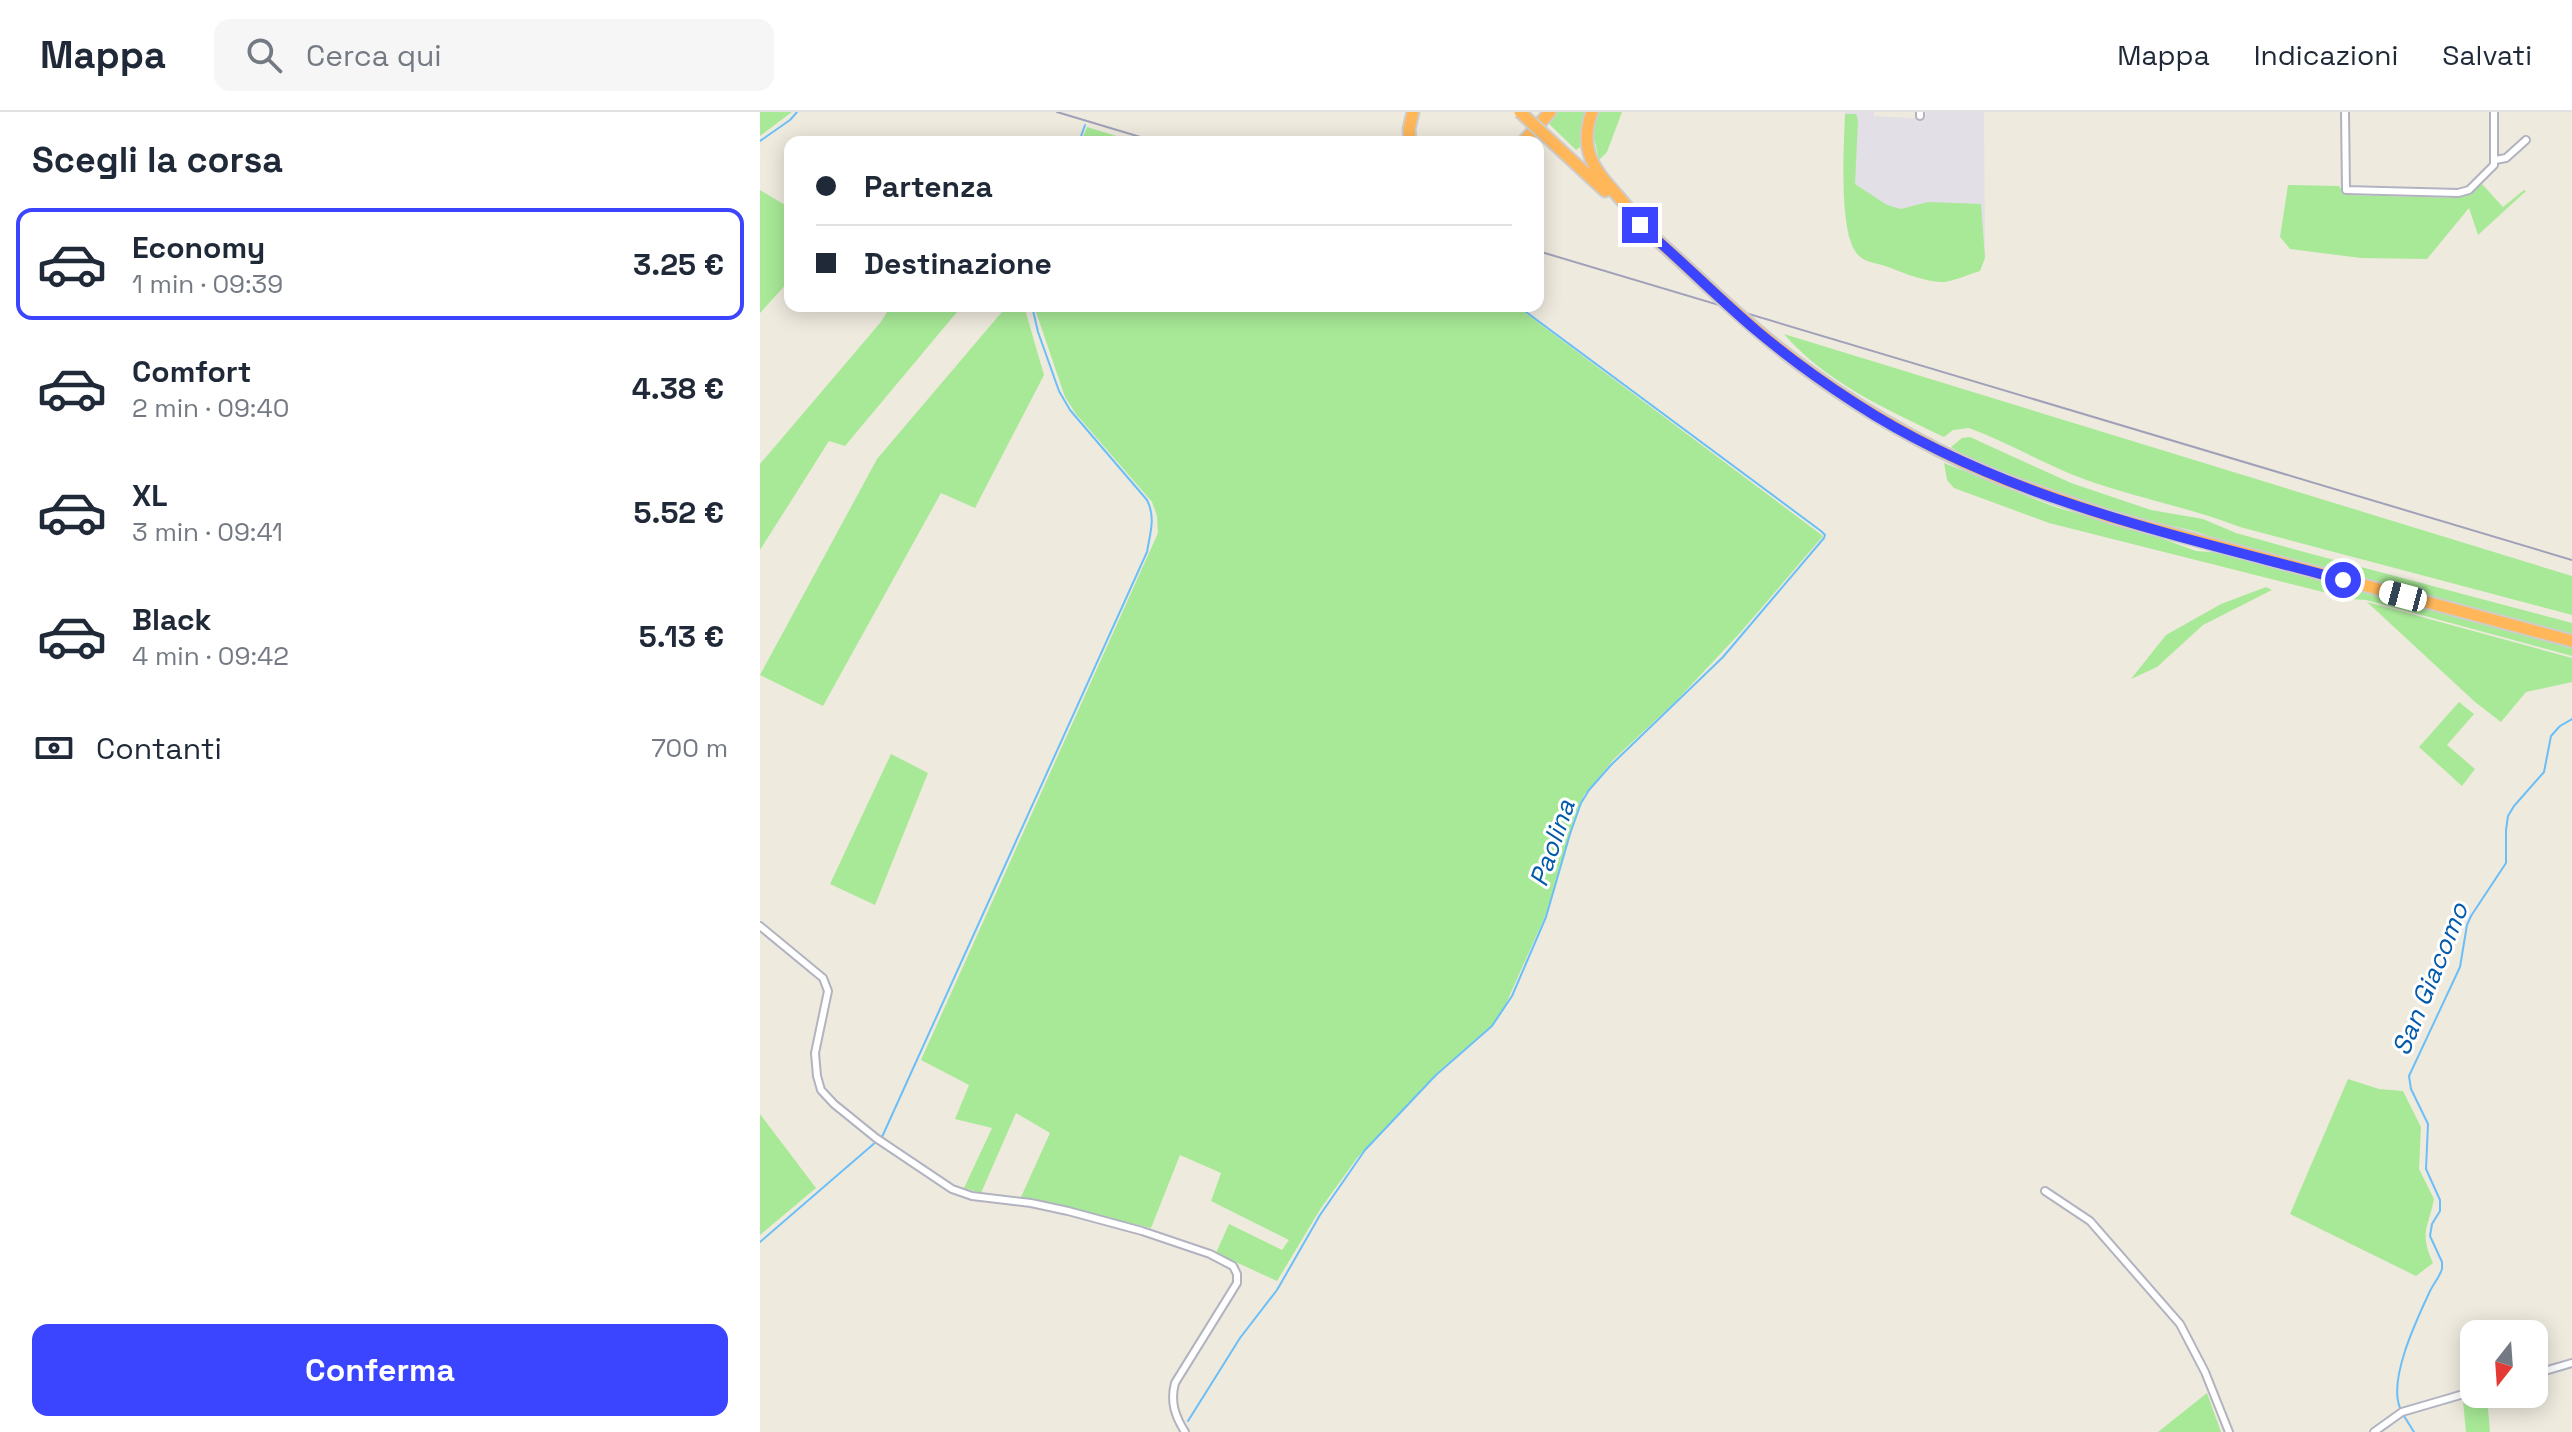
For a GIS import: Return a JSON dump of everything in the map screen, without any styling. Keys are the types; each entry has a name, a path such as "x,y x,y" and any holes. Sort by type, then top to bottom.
{"highway":[{"path":"1410,136 1409,123 1413,112"},
{"path":"1520,112 1756,330 1797,363 1918,441 2002,479 2110,517 2572,641"},
{"path":"1528,136 1550,112"},
{"path":"1592,112 1586,136 1589,157 1595,169 1629,206 1640,225"}],"street":[{"path":"2345,112 2346,190 2458,193 2469,190 2494,165 2494,112"},
{"path":"2495,160 2506,158 2526,140"},
{"path":"760,926 823,978 828,991 815,1053 821,1090 880,1140 952,1189 972,1196 1031,1203 1103,1220 1210,1254 1233,1266 1237,1283 1175,1383 1172,1397 1185,1432"},
{"path":"2045,1191 2090,1221 2180,1324 2205,1372 2229,1432"},
{"path":"2548,1370 2572,1363"},
{"path":"2374,1432 2402,1412 2460,1395"}],"shaded area":[{"path":"1845,112 1874,112 1874,116 1926,119 1926,112 1984,112 1985,258 1848,237"}],"green space":[{"path":"760,112 792,112 760,136"},
{"path":"1555,112 1588,112 1583,149 1580,147 1576,150 1546,121"},
{"path":"1597,112 1622,112 1607,152 1599,160 1592,129"},
{"path":"1845,114 1856,114 1858,120 1855,184 1887,205 1901,209 1928,202 1981,204 1985,258 1980,271 1945,282 1932,281 1869,262 1858,255 1847,228 1845,209"},
{"path":"1087,127 1116,136 1083,136"},
{"path":"2482,184 2503,207 2526,191 2478,235 2469,208 2427,259 2361,258 2290,249 2280,237 2288,185 2339,186 2345,195 2456,198 2471,194"},
{"path":"760,190 784,204 784,287 760,313"},
{"path":"887,312 957,312 845,446 829,441 760,550 760,464"},
{"path":"1002,312 1026,312 1044,375 975,508 941,493 823,706 760,675 877,459"},
{"path":"1036,312 1524,312 1823,536 1739,634 1677,700 1614,759 1584,795 1546,914 1504,1008 1492,1025 1439,1071 1357,1158 1321,1208 1277,1281 1216,1253 1229,1224 1282,1250 1289,1240 1211,1201 1221,1173 1180,1155 1151,1228 1021,1197 1050,1133 1016,1113 981,1193 964,1188 992,1128 955,1119 969,1085 921,1060 1158,533 1152,502 1065,397"},
{"path":"1784,334 2572,576 2572,615 2240,527 2101,485 1969,428 1953,430 1944,437 1838,381 1818,367"},
{"path":"1970,437 2071,483 2151,510 2203,519 2236,533 2572,623 2572,637 2223,542 2197,532 2078,502 1985,466 1951,447 1962,438"},
{"path":"1944,463 2055,507 2150,534 2196,551 2223,553 2572,648 2572,656 2366,600 2351,599 2049,523 1954,488 1947,480"},
{"path":"2266,587 2272,590 2203,625 2157,667 2131,679 2166,635 2221,604"},
{"path":"2367,602 2572,658 2572,682 2526,692 2501,722 2475,702"},
{"path":"2459,702 2474,714 2447,745 2475,769 2462,786 2419,747"},
{"path":"891,754 928,773 875,905 830,884"},
{"path":"2348,1079 2379,1089 2403,1091 2421,1127 2419,1169 2434,1199 2426,1237 2433,1263 2416,1276 2290,1214"},
{"path":"760,1114 816,1188 760,1235"},
{"path":"2207,1393 2221,1432 2158,1432"},
{"path":"2464,1408 2488,1408 2490,1432 2466,1432"}],"waterway":[{"path":"760,141 797,112"},
{"path":"1081,136 1085,125"},
{"path":"882,1137 1147,552 1150,538 1152,519 1147,500 1070,410 1059,391 1033,312"},
{"name":"Paolina","path":"1188,1421 1240,1338 1277,1290 1320,1215 1365,1150 1436,1075 1492,1026 1512,996 1546,917 1570,834 1589,790 1723,657 1825,535 1526,312"},
{"name":"San Giacomo","path":"2400,1408 2398,1381 2406,1349 2424,1303 2442,1269 2430,1236 2432,1224 2440,1211 2440,1200 2426,1169 2428,1124 2411,1089 2409,1076 2460,967 2471,916 2506,863 2508,816 2544,772 2551,736 2572,719"},
{"path":"760,1242 877,1141"},
{"name":"San Giacomo","path":"2404,1416 2414,1432"}],"railway":[{"path":"1057,112 1137,136"},
{"path":"1544,253 2572,560"}],"route":[{"path":"1640,225 1797,363 1856,404 1918,441 2058,500 2343,580"}]}
